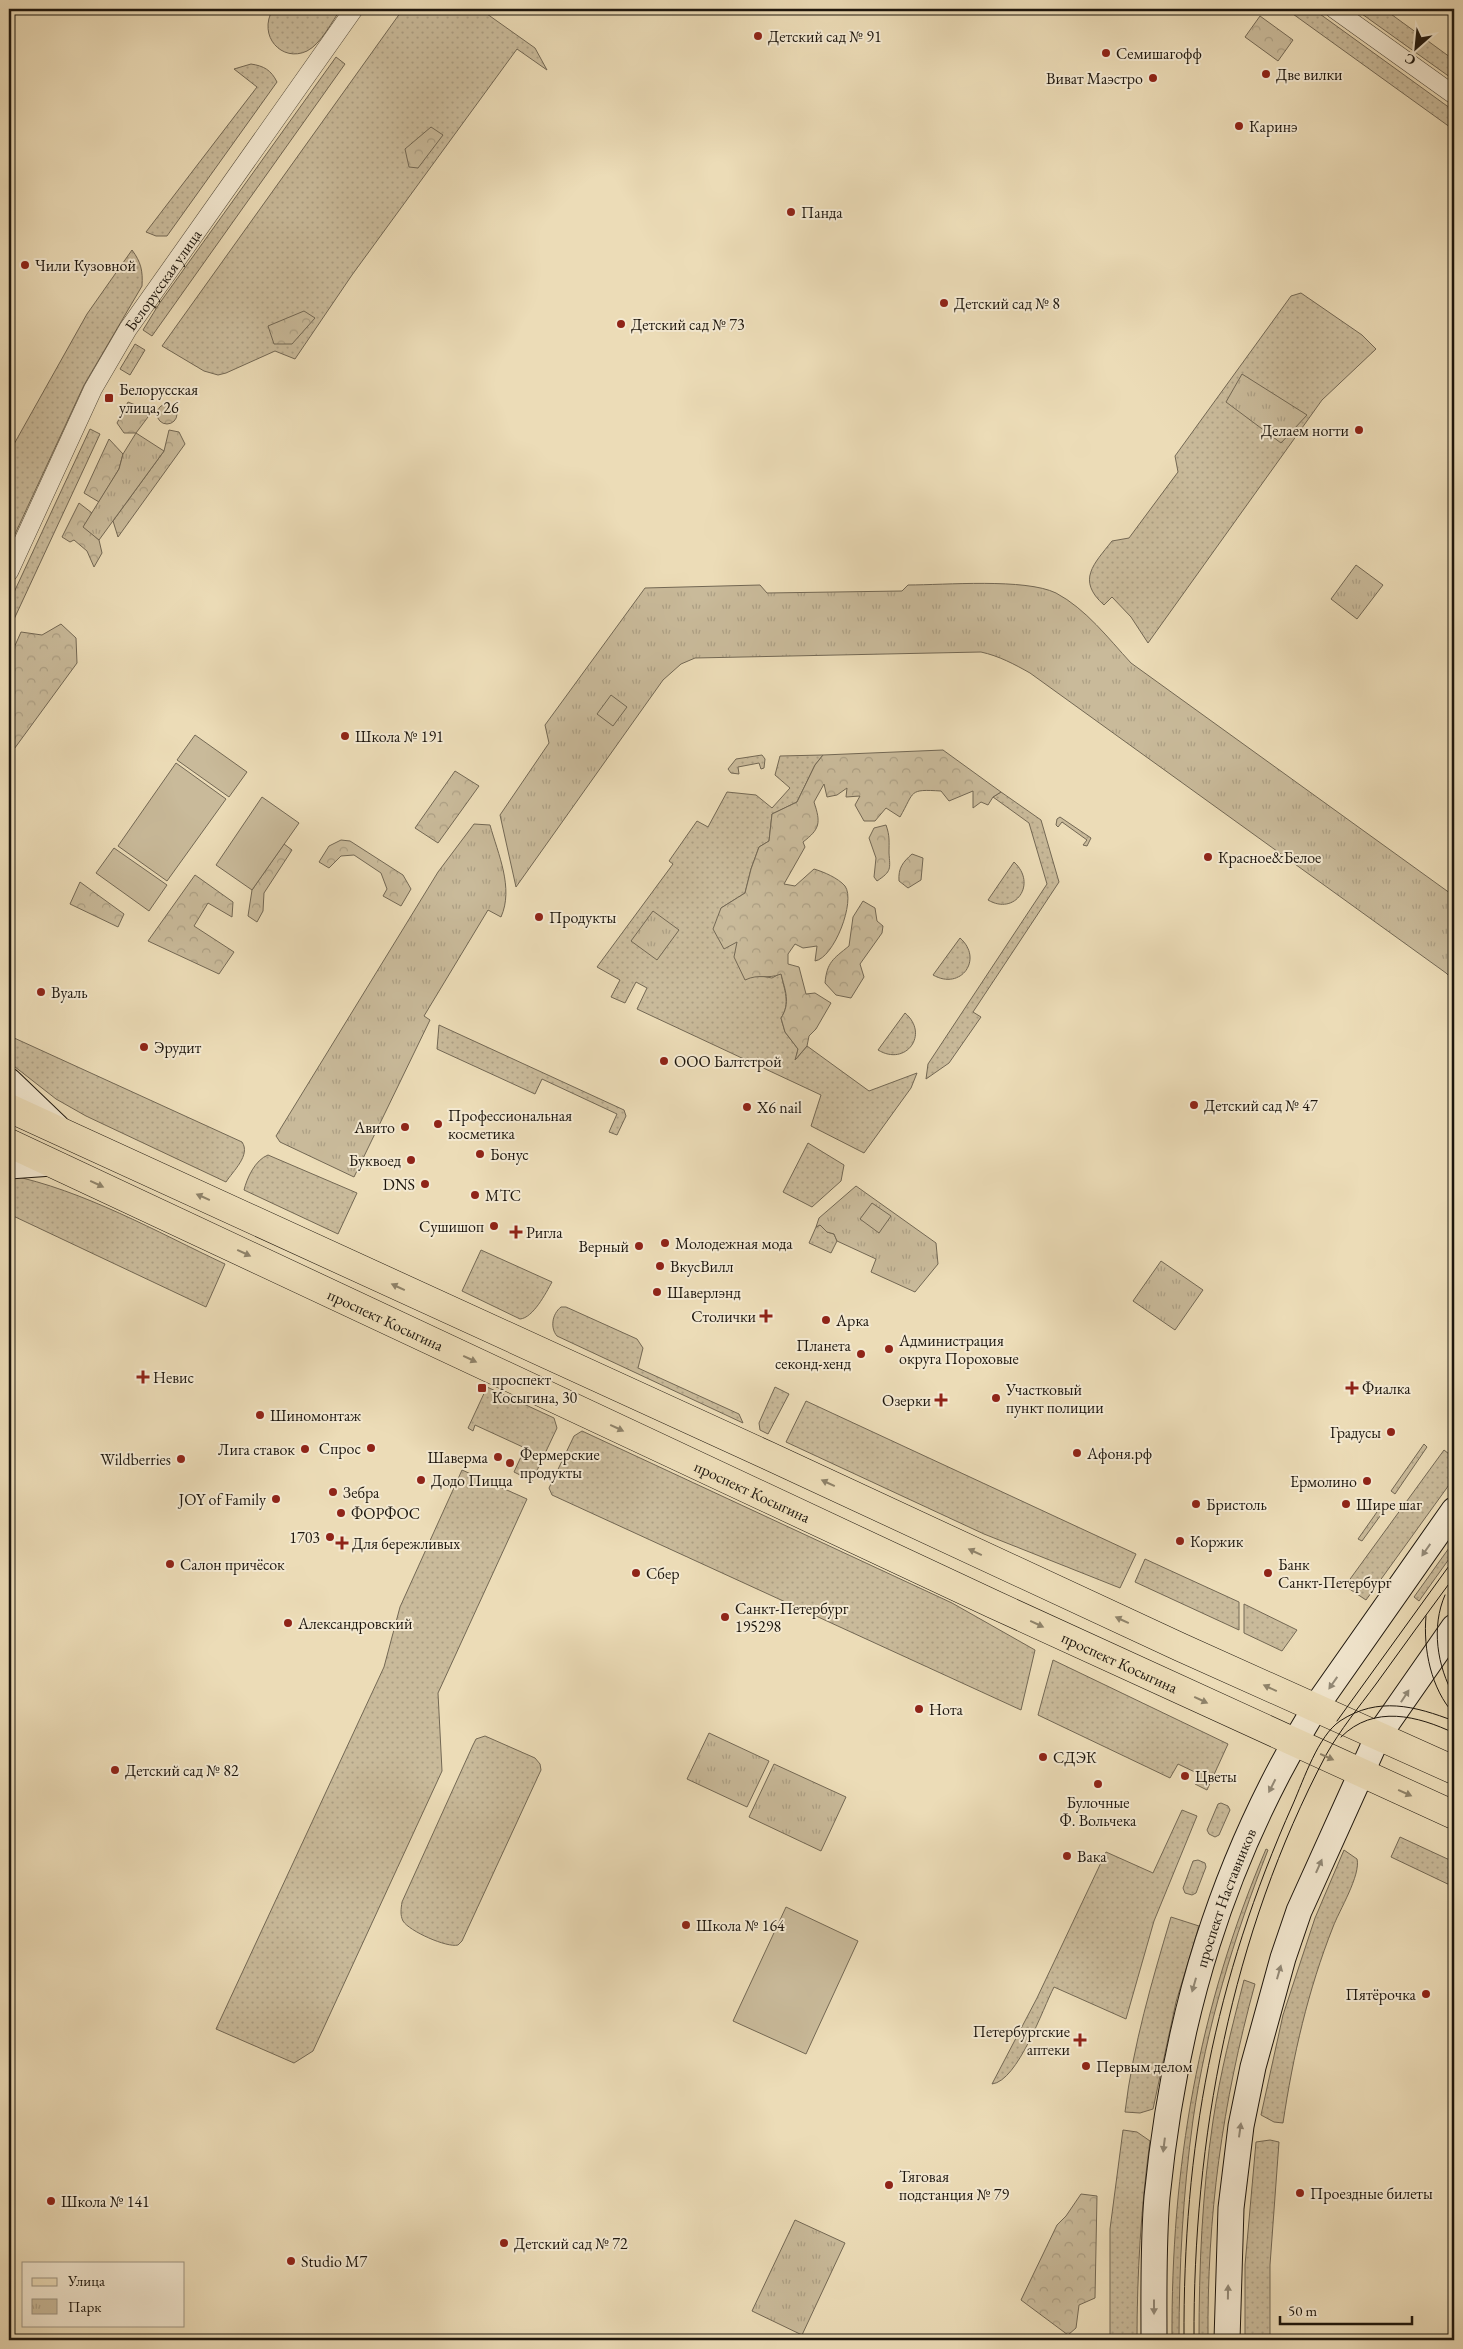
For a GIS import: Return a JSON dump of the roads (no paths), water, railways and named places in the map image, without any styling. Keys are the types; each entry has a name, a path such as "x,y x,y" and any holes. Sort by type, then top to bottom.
{"main road":[{"name":"проспект Косыгина","path":"9,1081 65,1134"},
{"name":"проспект Косыгина","path":"9,1108 1314,1708 1454,1770"},
{"name":"проспект Косыгина","path":"9,1143 975,1595 1454,1815"},
{"name":"проспект Косыгина","path":"9,1166 52,1163"},
{"name":"проспект Наставников","path":"1154,2340 1157,2198 1171,2091 1188,2006 1205,1947 1225,1889 1257,1815 1294,1742 1314,1708 1454,1510"},
{"path":"1227,2340 1231,2208 1240,2126 1252,2067 1283,1958 1299,1911 1378,1736 1454,1627"}],"street":[{"name":"Белорусская улица","path":"9,572 93,389 128,329 354,9"},
{"path":"1334,9 1454,95"}],"tram line":[{"path":"1337,1721 1454,1559"},
{"path":"1194,2340 1195,2265 1201,2189 1210,2114 1224,2040 1242,1966 1265,1894 1293,1824 1331,1746 1454,1577"},
{"path":"1445,1595 1438,1620 1438,1646 1443,1672 1454,1696"},
{"path":"1426,1616 1425,1629 1430,1668 1440,1693 1454,1714"},
{"path":"1184,2340 1185,2269 1190,2199 1197,2132 1208,2066 1224,2000 1243,1935 1266,1870 1307,1771 1318,1747 1332,1728 1354,1713 1368,1708 1382,1706 1411,1708 1454,1721"},
{"path":"1341,1737 1354,1727 1368,1720 1396,1716 1426,1722 1454,1733"}],"place":[{"name":"Детский сад № 91","path":"758,36"},
{"name":"Семишагофф","path":"1106,53"},
{"name":"Две вилки","path":"1266,74"},
{"name":"Виват Маэстро","path":"1153,78"},
{"name":"Каринэ","path":"1239,126"},
{"name":"Панда","path":"791,212"},
{"name":"Чили Кузовной","path":"25,265"},
{"name":"Детский сад № 8","path":"944,303"},
{"name":"Детский сад № 73","path":"621,324"},
{"name":"Белорусская улица, 26","path":"109,398"},
{"name":"Делаем ногти","path":"1359,430"},
{"name":"Школа № 191","path":"345,736"},
{"name":"Красное&Белое","path":"1208,857"},
{"name":"Продукты","path":"539,917"},
{"name":"Вуаль","path":"41,992"},
{"name":"Эрудит","path":"144,1047"},
{"name":"ООО Балтстрой","path":"664,1061"},
{"name":"Детский сад № 47","path":"1194,1105"},
{"name":"X6 nail","path":"747,1107"},
{"name":"Профессиональная косметика","path":"438,1124"},
{"name":"Авито","path":"405,1127"},
{"name":"Бонус","path":"480,1154"},
{"name":"Буквоед","path":"411,1160"},
{"name":"DNS","path":"425,1184"},
{"name":"МТС","path":"475,1195"},
{"name":"Сушишоп","path":"494,1226"},
{"name":"Ригла","path":"516,1232"},
{"name":"Молодежная мода","path":"665,1243"},
{"name":"Верный","path":"639,1246"},
{"name":"ВкусВилл","path":"660,1266"},
{"name":"Шаверлэнд","path":"657,1292"},
{"name":"Столички","path":"766,1316"},
{"name":"Арка","path":"826,1320"},
{"name":"Администрация округа Пороховые","path":"889,1349"},
{"name":"Планета секонд-хенд","path":"861,1354"},
{"name":"Невис","path":"143,1377"},
{"name":"проспект Косыгина, 30","path":"482,1388"},
{"name":"Фиалка","path":"1352,1388"},
{"name":"Участковый пункт полиции","path":"996,1398"},
{"name":"Озерки","path":"941,1400"},
{"name":"Шиномонтаж","path":"260,1415"},
{"name":"Градусы","path":"1391,1432"},
{"name":"Спрос","path":"371,1448"},
{"name":"Лига ставок","path":"305,1449"},
{"name":"Афоня.рф","path":"1077,1453"},
{"name":"Шаверма","path":"498,1457"},
{"name":"Wildberries","path":"181,1459"},
{"name":"Фермерские продукты","path":"510,1463"},
{"name":"Додо Пицца","path":"421,1480"},
{"name":"Ермолино","path":"1367,1481"},
{"name":"Зебра","path":"333,1492"},
{"name":"JOY of Family","path":"276,1499"},
{"name":"Бристоль","path":"1196,1504"},
{"name":"Шире шаг","path":"1346,1504"},
{"name":"ФОРФОС","path":"341,1513"},
{"name":"1703","path":"330,1537"},
{"name":"Коржик","path":"1180,1541"},
{"name":"Для бережливых","path":"342,1543"},
{"name":"Салон причёсок","path":"170,1564"},
{"name":"Сбер","path":"636,1573"},
{"name":"Банк Санкт-Петербург","path":"1268,1573"},
{"name":"Санкт-Петербург 195298","path":"725,1617"},
{"name":"Александровский","path":"288,1623"},
{"name":"Нота","path":"919,1709"},
{"name":"СДЭК","path":"1043,1757"},
{"name":"Детский сад № 82","path":"115,1770"},
{"name":"Цветы","path":"1185,1776"},
{"name":"Булочные Ф. Вольчека","path":"1098,1784"},
{"name":"Вака","path":"1067,1856"},
{"name":"Школа № 164","path":"686,1925"},
{"name":"Пятёрочка","path":"1426,1994"},
{"name":"Петербургские аптеки","path":"1080,2040"},
{"name":"Первым делом","path":"1086,2066"},
{"name":"Тяговая подстанция № 79","path":"889,2185"},
{"name":"Проездные билеты","path":"1300,2193"},
{"name":"Школа № 141","path":"51,2201"},
{"name":"Детский сад № 72","path":"504,2243"},
{"name":"Studio M7","path":"291,2261"}]}
